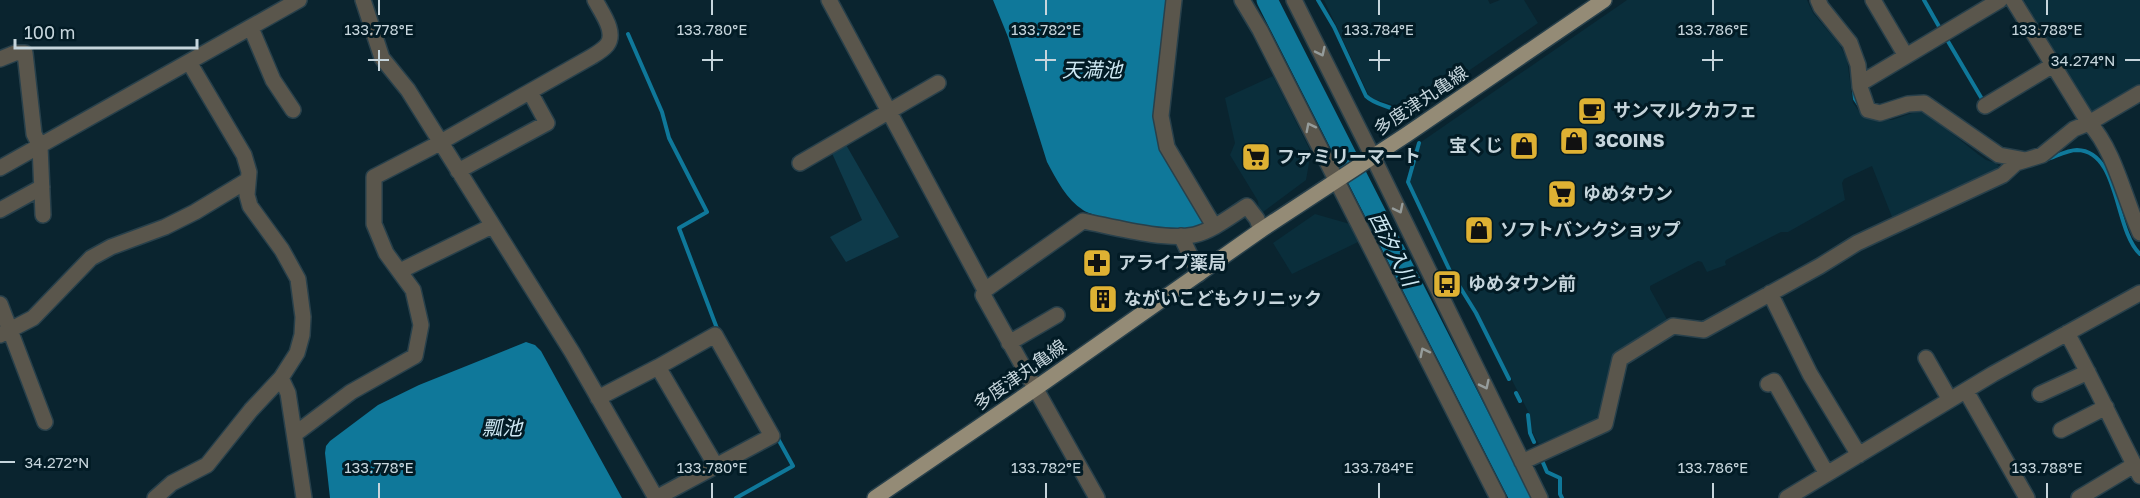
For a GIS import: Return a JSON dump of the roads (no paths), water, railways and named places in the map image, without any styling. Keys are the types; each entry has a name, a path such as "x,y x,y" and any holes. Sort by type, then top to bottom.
{"main road":[{"name":"多度津丸亀線","path":"874,498 1341,176 1369,160 1604,0"}],"street":[{"path":"0,168 299,0"},
{"path":"363,0 381,58 408,90 572,352 598,398 656,498 772,436 715,334 598,398"},
{"path":"295,434 351,392 415,356 421,325 413,290 386,253 374,224 374,177 530,92 591,57 607,45 610,36 608,24 595,0"},
{"path":"829,0 985,290"},
{"path":"1173,0 1161,116 1167,147 1214,226"},
{"path":"1242,0 1341,176 1498,498"},
{"path":"1294,0 1369,160 1540,498"},
{"path":"1818,0 1850,43 1858,65 1860,87 1868,110 1880,112 1908,104 1924,103 1999,155 2021,161"},
{"path":"1873,0 1906,56"},
{"path":"1866,80 2000,0"},
{"path":"2013,0 2108,150 2140,233"},
{"path":"251,28 273,80 293,110"},
{"path":"0,59 15,53 25,53 34,134 40,146 43,215"},
{"path":"155,498 172,483 207,465 251,410 281,378 297,353 302,335 303,317 298,279 282,250 250,206 247,195 248,164 189,62"},
{"path":"1985,106 2053,65"},
{"path":"800,163 938,83"},
{"path":"458,171 547,123 530,92"},
{"path":"1522,462 1605,424 1620,360 1673,326 1704,330 1857,243 2003,176 2021,161 2042,155 2074,129 2089,123 2140,93"},
{"path":"5,333 33,318 91,258 111,247 165,227 248,180"},
{"path":"0,210 42,187"},
{"path":"1097,498 983,295 985,290 1083,221 1166,236 1194,235 1247,206 1257,219 1261,231"},
{"path":"400,272 492,226"},
{"path":"1181,236 1199,274"},
{"path":"1787,498 1950,400 2140,292"},
{"path":"1770,293 1810,374 1859,454"},
{"path":"0,304 5,333 45,422"},
{"path":"1009,343 1057,315"},
{"path":"2067,333 2137,470 2079,498"},
{"path":"1926,358 1950,400"},
{"path":"658,367 716,466"},
{"path":"2040,394 2088,372"},
{"path":"281,378 288,393 304,498"},
{"path":"1768,384 1774,381 1827,474"},
{"path":"1966,391 2027,498"},
{"path":"2061,430 2106,406"}],"water":[{"name":"天満池","path":"993,0 1171,0 1157,111 1207,223 1205,227 1177,233 1155,230 1089,213 1072,201 1062,189 1047,162 1008,37"},
{"name":"瓢池","path":"526,342 535,345 541,351 622,498 330,498 325,453 330,441 378,405 419,385"}],"waterway":[{"name":"西汐入川","path":"1267,0 1520,498"},
{"path":"1318,0 1334,27 1366,96 1402,114"},
{"path":"1924,0 1941,30"},
{"path":"628,34 662,112 669,138 707,212 679,228 718,331"},
{"path":"1946,38 1982,99"},
{"path":"1854,90 1855,99 1859,105"},
{"path":"1419,143 1408,182 1450,271 1476,313 1509,379"},
{"path":"2045,160 2077,150 2091,154 2101,163 2115,193 2125,228 2140,254"},
{"path":"1516,393 1520,401"},
{"path":"1528,415 1530,433 1534,442"},
{"path":"736,498 793,466 777,437"},
{"path":"1541,458 1547,472 1560,478 1562,498"}],"place":[{"name":"サンマルクカフェ","path":"1592,111"},
{"name":"3COINS","path":"1574,141"},
{"name":"宝くじ","path":"1524,146"},
{"name":"ファミリーマート","path":"1256,157"},
{"name":"ゆめタウン","path":"1562,194"},
{"name":"ソフトバンクショップ","path":"1479,230"},
{"name":"アライブ薬局","path":"1097,263"},
{"name":"ゆめタウン前","path":"1447,284"},
{"name":"ながいこどもクリニック","path":"1103,299"}]}
